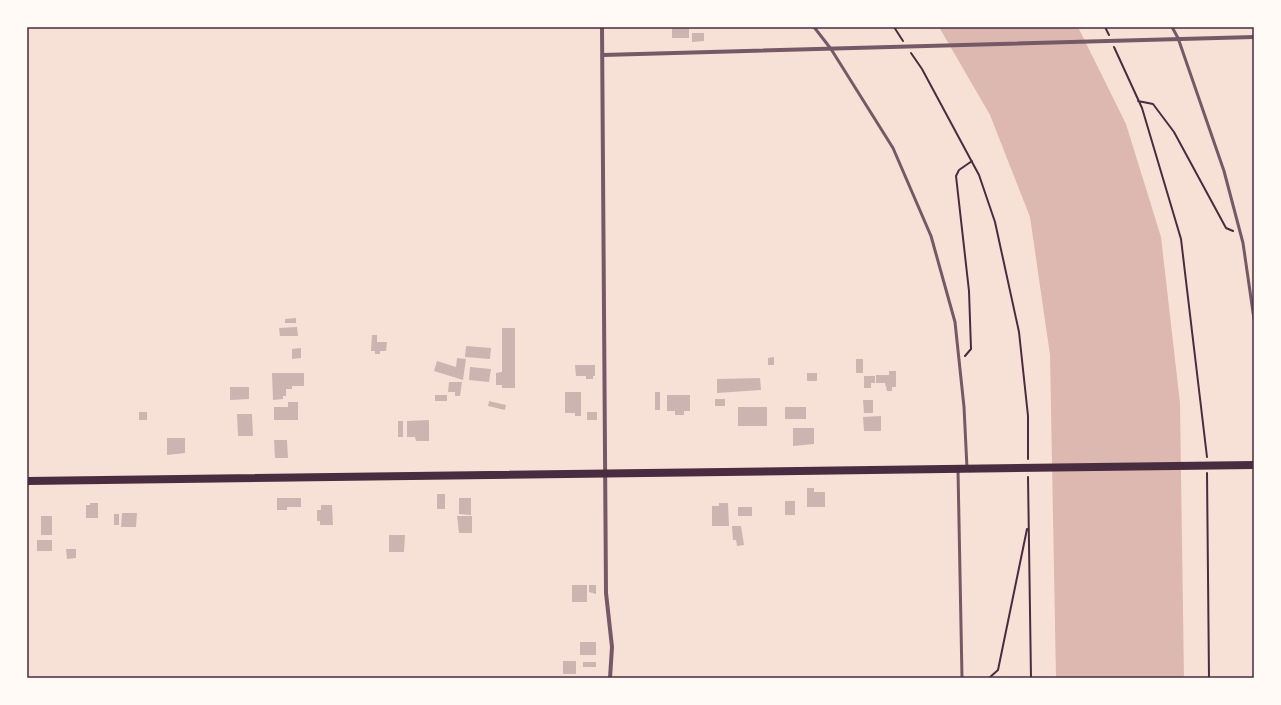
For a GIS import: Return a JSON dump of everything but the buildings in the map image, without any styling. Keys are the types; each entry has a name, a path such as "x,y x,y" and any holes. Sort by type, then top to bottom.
{"main road":[{"path":"27,481 1252,465"}],"street":[{"path":"602,27 606,594 612,647 610,678"},
{"path":"603,55 1169,38 1254,37"}],"lane":[{"path":"814,27 831,49 893,148 930,236 955,322 964,407 967,468"},
{"path":"1172,27 1178,38 1224,171 1241,233 1254,319"},
{"path":"958,468 962,678"}],"path":[{"path":"894,27 906,45"},
{"path":"1105,27 1138,101 1181,239 1207,461"},
{"path":"910,51 922,69 979,175 995,222 1019,332 1028,416 1028,462"},
{"path":"1138,101 1153,104 1174,132 1214,202 1226,228 1241,233"},
{"path":"959,363 971,349 969,291 956,176 959,170 972,161"},
{"path":"1207,469 1209,678"},
{"path":"1028,470 1031,678"},
{"path":"989,678 998,670 1028,524"}],"shaded area":[{"path":"939,27 1078,27 1126,124 1161,237 1180,403 1184,678 1056,678 1050,355 1030,217 990,115"}]}
